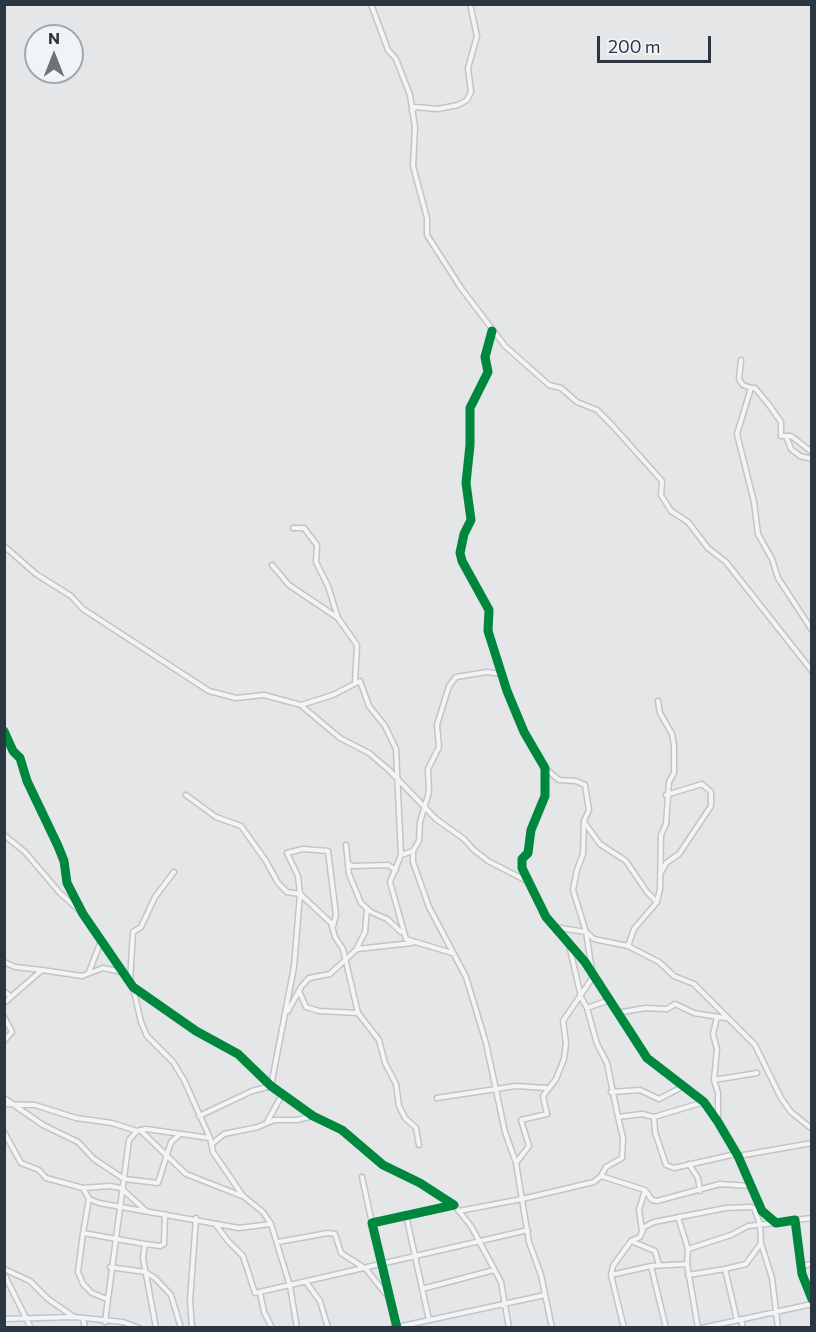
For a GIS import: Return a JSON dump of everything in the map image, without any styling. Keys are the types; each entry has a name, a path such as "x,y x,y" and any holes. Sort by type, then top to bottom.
{"street":[{"path":"371,4 388,50 396,59 407,86 415,138 413,166 427,218 427,235 505,346 532,367 543,380 597,410 612,425 662,481 662,495 671,511 688,522 708,548 726,562 812,671"},
{"path":"412,112 415,107 438,109 458,105 467,100 471,92 468,68 477,36 470,4"},
{"path":"492,330 485,357 488,372 470,408 470,454 466,483 471,520 464,534 460,553 489,610 488,631 501,674 525,732 545,768 559,780 576,781 585,785 589,810 584,821 584,854 577,870 573,890 586,932 593,977 563,1021 566,1042 564,1059 556,1079 546,1088 543,1096 547,1114 521,1120 529,1146 516,1163"},
{"path":"741,360 739,379 743,385 755,388 780,420 780,435 791,436 812,452"},
{"path":"752,388 737,434 754,502 758,534 772,559 778,578 812,630"},
{"path":"786,436 791,449 800,456 812,459"},
{"path":"293,528 304,528 317,545 316,562 328,586 338,618 357,645 355,682"},
{"path":"4,546 36,574 71,596 82,609 209,691 236,698 264,695 301,705 333,695 360,681 369,706 394,742 401,855 390,882 404,934"},
{"path":"272,565 281,578 338,618"},
{"path":"401,855 408,855 419,842 420,822 429,792 428,769 439,747 437,725 449,686 456,677 487,672 501,674"},
{"path":"628,946 634,929 657,902 662,872 661,835 666,824 666,795 674,773 674,745 672,734 660,713 658,701"},
{"path":"303,707 340,738 369,753 425,804 436,819 464,839 488,861 530,882"},
{"path":"4,731 13,751 20,758 27,781 58,846 67,882 83,914 131,985 196,1030 238,1054 271,1086 313,1116 342,1130 383,1165 420,1183 454,1205 480,1242 501,1282 509,1328"},
{"path":"545,768 545,796 531,830 528,853 522,859 522,868 541,909 553,927 585,962 647,1058 704,1102 737,1155 762,1211"},
{"path":"662,872 666,863 679,854 711,806 711,792 702,784 666,795"},
{"path":"186,795 216,817 241,826 267,861 278,883 287,892 300,894 332,927 343,949 357,1014 379,1040 388,1069 396,1084 399,1106 405,1118 416,1128 419,1145"},
{"path":"584,821 600,844 626,861 647,892 657,902"},
{"path":"4,835 25,852 60,893 83,914"},
{"path":"346,845 353,888 367,909 387,919 412,943"},
{"path":"271,1086 294,968 300,894 298,876 286,853 303,849 328,851 336,915 332,927"},
{"path":"413,851 413,862"},
{"path":"408,855 413,862 429,907 466,977 497,1089 505,1132 516,1163 529,1242 552,1328"},
{"path":"348,863 352,866 388,865 396,870"},
{"path":"174,872 155,897 141,927 133,932 131,985 138,1013 147,1036 173,1062 210,1138 213,1152 243,1196 263,1212 271,1224 290,1286 297,1328"},
{"path":"286,1014 298,991 309,978 330,974 357,949 365,932 367,909"},
{"path":"553,927 586,932 594,939 628,946 659,962 674,976 694,984 754,1045 781,1098 791,1112 812,1129"},
{"path":"89,973 100,941"},
{"path":"357,949 412,943 452,953"},
{"path":"459,1211 594,1182 602,1176 606,1167 622,1158 623,1138 611,1092 607,1062 597,1044 587,1008 581,997 570,946"},
{"path":"4,962 15,967 72,976 82,976 103,968 122,972"},
{"path":"4,1003 42,970"},
{"path":"4,991 11,997"},
{"path":"298,991 306,1007 319,1011 357,1014"},
{"path":"587,1008 610,1000"},
{"path":"617,1013 645,1008 667,1010 675,1004 694,1013 726,1018"},
{"path":"4,1017 12,1032 4,1041"},
{"path":"717,1017 712,1034 717,1049 714,1080 718,1092 718,1122"},
{"path":"714,1080 756,1073"},
{"path":"199,1116 252,1091 271,1086"},
{"path":"436,1098 516,1086 546,1088"},
{"path":"611,1092 640,1090 659,1099 682,1087"},
{"path":"266,1123 283,1093"},
{"path":"4,1098 43,1125 78,1142 94,1159 124,1179 158,1182 171,1142 179,1135"},
{"path":"618,1117 642,1113 654,1117 704,1102"},
{"path":"4,1104 35,1105 76,1118 112,1123 139,1131 157,1130 210,1138"},
{"path":"212,1144 224,1134 266,1123 313,1116"},
{"path":"654,1117 666,1165 674,1168 812,1143"},
{"path":"139,1131 186,1174 243,1196"},
{"path":"105,1322 110,1267 129,1140 139,1131"},
{"path":"4,1132 21,1163 39,1170 46,1178 82,1188 110,1186 121,1188 147,1212"},
{"path":"689,1164 698,1178 699,1191"},
{"path":"602,1176 645,1190 652,1200 657,1201 720,1184 735,1183 750,1186"},
{"path":"362,1177 396,1327 545,1295"},
{"path":"82,1188 89,1199 78,1272 83,1284 92,1293 108,1299"},
{"path":"642,1232 639,1210 645,1190"},
{"path":"89,1199 147,1212 196,1218 216,1225 240,1228 271,1224"},
{"path":"372,1223 454,1205"},
{"path":"624,1328 611,1275 613,1266 631,1241 640,1237 642,1232 654,1222 726,1208 754,1208 762,1211 776,1223"},
{"path":"754,1208 760,1224 761,1243 772,1278 778,1328"},
{"path":"83,1233 145,1244 164,1244 167,1240 165,1214"},
{"path":"406,1215 429,1320"},
{"path":"678,1217 688,1249 688,1275 700,1328 775,1312 812,1301 801,1266 795,1220"},
{"path":"192,1328 190,1301 196,1218"},
{"path":"688,1249 731,1235 748,1226 812,1218"},
{"path":"216,1225 243,1256 255,1293 528,1230"},
{"path":"278,1242 328,1233 334,1234 341,1253 366,1269 391,1301"},
{"path":"631,1241 656,1251 659,1265"},
{"path":"688,1275 746,1264 761,1243"},
{"path":"145,1244 142,1258 156,1328"},
{"path":"611,1275 616,1272 651,1266 687,1264"},
{"path":"801,1266 812,1264"},
{"path":"651,1266 666,1328"},
{"path":"110,1267 145,1272 155,1278 171,1295 181,1328"},
{"path":"725,1269 743,1328"},
{"path":"422,1288 494,1270"},
{"path":"4,1272 30,1281 48,1299 74,1317"},
{"path":"4,1272 12,1293 31,1328"},
{"path":"305,1281 320,1301 328,1328"},
{"path":"260,1293 264,1312 272,1328"},
{"path":"4,1319 74,1317 105,1322 123,1322 139,1328"},
{"path":"83,1319 85,1328"}],"cycle path":[{"path":"492,331 485,357 488,372 470,408 470,445 466,483 471,520 464,534 460,553 462,561 489,610 488,631 507,691 524,732 545,768 545,796 531,830 528,853 522,859 522,868 546,917 585,962 647,1058 704,1102 718,1122 738,1156 762,1211 776,1223 795,1220 802,1274 812,1299"},
{"path":"4,731 13,751 20,758 27,781 58,846 64,861 67,883 83,914 133,987 196,1031 238,1054 271,1086 313,1116 342,1130 383,1165 420,1183 454,1205 372,1223 397,1328"}]}
